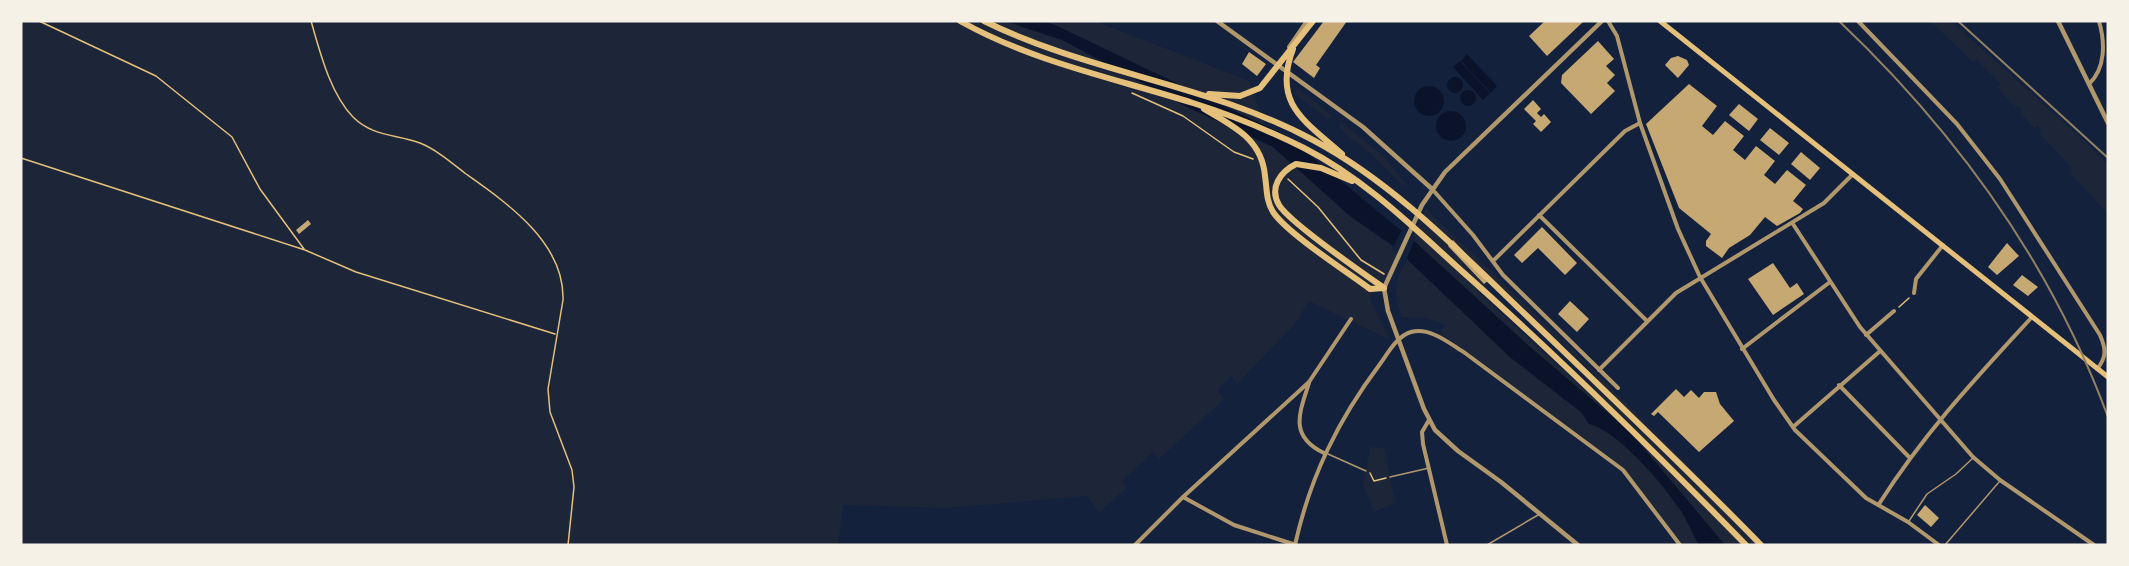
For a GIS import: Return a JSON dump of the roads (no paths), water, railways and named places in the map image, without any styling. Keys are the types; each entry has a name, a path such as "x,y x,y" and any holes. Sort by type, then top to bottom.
{"highway":[{"path":"960,21 1022,51 1193,103 1274,133 1323,158 1364,186 1504,308 1746,545"},
{"path":"984,21 1066,54 1200,94 1279,123 1322,145 1361,170"},
{"path":"1200,94 1240,96 1254,92 1266,83 1313,21"},
{"path":"1293,49 1285,84 1292,107 1361,170 1425,222 1511,301 1683,465 1761,545"},
{"path":"1193,103 1242,132 1254,143 1261,155 1268,200 1278,218 1370,289 1384,288"},
{"path":"1364,186 1321,168 1302,164 1284,171 1276,183 1276,198 1283,210 1384,288"}],"main road":[{"path":"1660,21 2108,377"}],"street":[{"path":"1217,21 1383,143 1431,188 1503,274 1618,388"},
{"path":"1276,64 1307,21"},
{"path":"1578,545 1458,451 1429,420 1388,311 1384,288 1392,265 1431,188 1464,151 1602,21"},
{"path":"1608,21 1617,36 1641,123 1678,229 1700,277 1742,349 1793,427 1866,498 1908,522 1939,545"},
{"path":"1858,21 1951,117 2000,179 2100,335 2106,349 2103,361 2097,369"},
{"path":"2058,21 2108,123"},
{"path":"2089,84 2102,62 2103,39 2099,21"},
{"path":"1493,261 1625,131 1641,123"},
{"path":"1599,370 1676,292 1824,203 1853,174"},
{"path":"1539,215 1647,321"},
{"path":"1792,224 1866,335 1973,457 2000,480 2094,545"},
{"path":"1914,294 1916,279 1943,245"},
{"path":"1742,349 1830,281"},
{"path":"1866,335 1894,311"},
{"path":"1879,504 1909,457 1939,419 2033,316"},
{"path":"1136,545 1183,497 1309,381 1351,319"},
{"path":"1183,497 1234,525 1295,545 1306,499 1324,453 1350,407 1400,338 1418,331 1439,337 1576,435 1632,479 1680,545"},
{"path":"1793,427 1880,352"},
{"path":"1309,381 1298,419 1301,434 1314,448 1324,453"},
{"path":"1839,385 1909,457"},
{"path":"1429,420 1422,432 1447,545"}],"lane":[{"path":"1324,453 1366,471"},
{"path":"1908,522 1928,494 1956,474 1973,457"},
{"path":"1390,477 1430,468"},
{"path":"1945,545 2000,480"},
{"path":"1487,545 1540,514"}],"railway":[{"path":"1839,21 1923,108 1996,203 2059,306 2085,360 2108,417"},
{"path":"1958,21 2108,158"}]}
